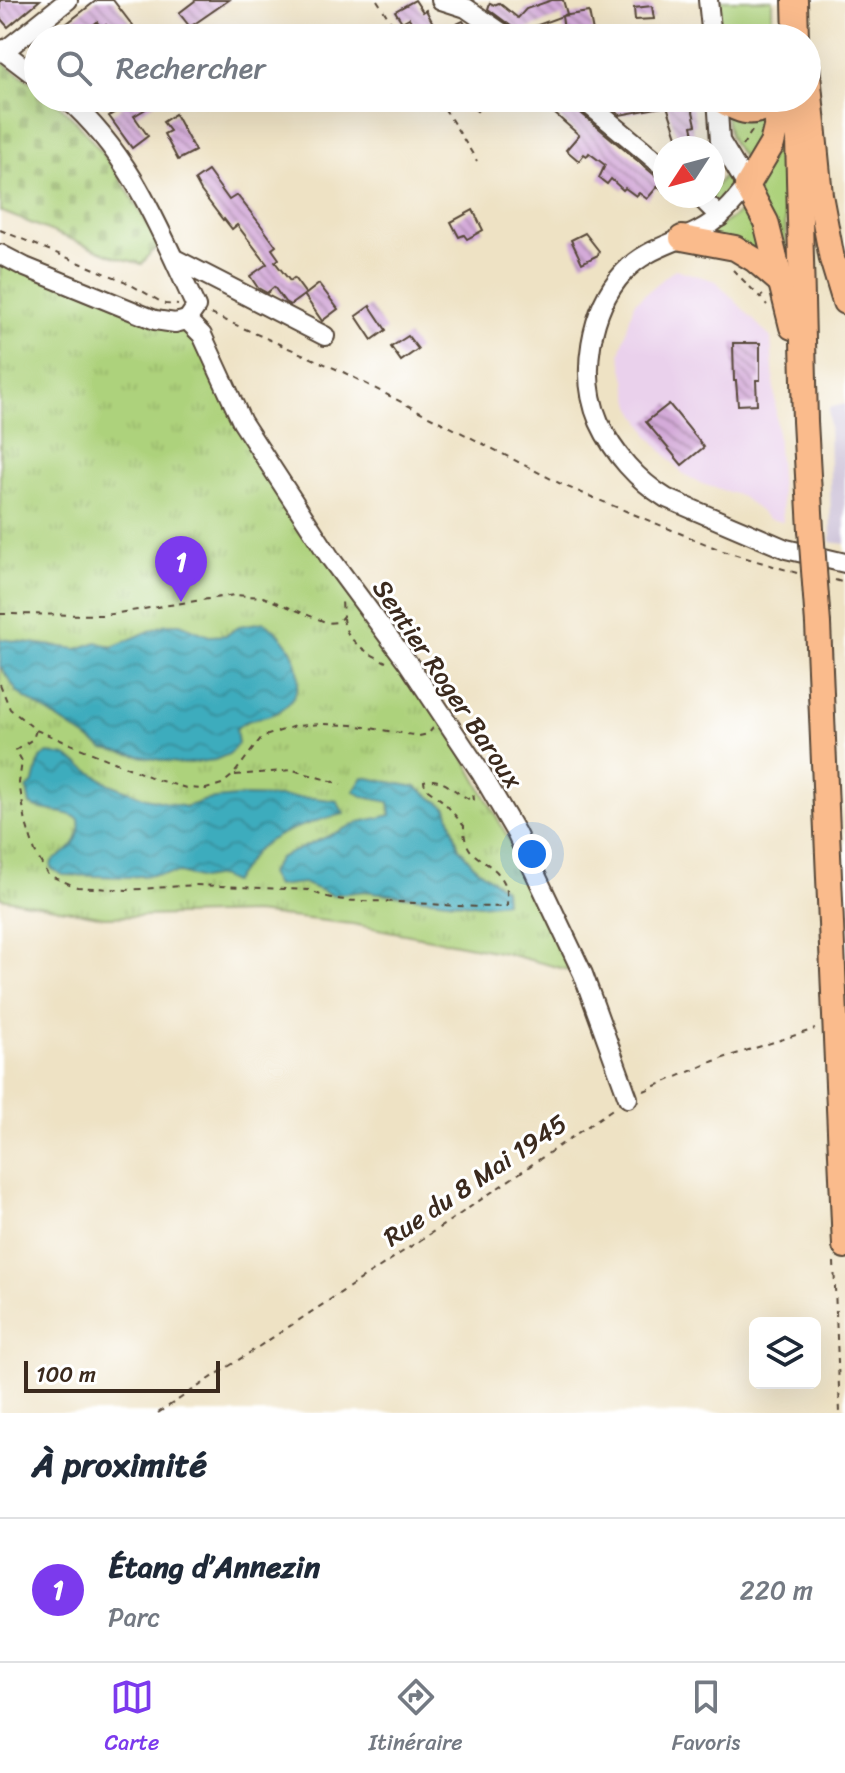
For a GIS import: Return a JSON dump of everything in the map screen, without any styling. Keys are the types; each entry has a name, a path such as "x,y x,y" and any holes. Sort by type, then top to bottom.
{"main road":[{"path":"795,0 796,24"},
{"path":"779,112 772,144 747,186 766,222 790,311 805,421"},
{"path":"797,112 805,421 818,624 845,1246"},
{"path":"812,112 820,195 832,259 845,302"},
{"path":"682,238 735,248 782,283"}],"street":[{"path":"37,24 68,0"},
{"path":"441,0 466,8 489,24"},
{"path":"708,0 711,24"},
{"path":"24,34 2,51 24,68"},
{"name":"Sentier Roger Baroux","path":"79,112 115,152 142,194 177,260 192,314 242,422 331,559 408,663 481,773 516,833 583,974 628,1098"},
{"path":"598,112 653,158"},
{"path":"719,112 720,141 747,186 720,217 650,251 624,272 608,295 593,337 590,359 590,389 598,421 635,474 666,498 786,549 845,563"},
{"path":"711,208 720,217"},
{"path":"0,254 155,320 175,323 192,314"},
{"path":"177,260 325,336"}],"path":[{"path":"377,0 392,24"},
{"path":"447,112 477,161"},
{"path":"0,230 124,281 165,304 343,372 565,486 723,551 787,572"},
{"path":"834,580 845,583"},
{"path":"0,614 105,615 234,595 263,597 328,623 338,622 343,616"},
{"path":"342,600 344,628 349,638 373,656 398,665 408,663"},
{"path":"0,684 10,709 36,730 158,780 186,788 206,789 222,784 233,775 262,737 271,732 323,724 352,725 419,736 433,730 439,712"},
{"path":"36,730 33,739 16,750 22,761 19,783 26,823 35,852 48,875 77,887 127,890 195,885 309,890 324,898 372,903 391,901 485,908 507,906 507,888 495,869 470,853 463,841 464,826 444,802 425,788 424,781 431,778 447,784 462,797 474,801 473,790"},
{"path":"233,775 293,770 341,784"},
{"name":"Rue du 8 Mai 1945","path":"158,1413 460,1214 628,1098 714,1061 835,1022"}],"shaded area":[{"path":"675,269 716,281 771,338 783,522 769,519 741,496 702,484 682,473 650,437 632,406 620,354 634,303"},
{"path":"845,404 845,544 831,542 829,408"}],"green space":[{"path":"713,0 772,0 772,24 716,24"},
{"path":"0,61 24,77 24,112 66,112 84,131 112,167 160,247 151,252 142,264 116,257 0,211"},
{"path":"726,112 774,112 750,163 738,151"},
{"path":"776,148 786,151 785,269 754,186"},
{"path":"728,171 732,183 725,202 725,175"},
{"path":"752,200 776,271 705,236"},
{"path":"0,258 190,322 242,422 439,712 583,974 504,953 352,924 254,913 104,917 0,898"}],"water":[{"path":"264,622 284,639 291,651 299,676 297,688 292,700 281,710 236,729 238,744 229,754 215,760 181,764 104,749 18,693 0,666 0,639 77,649 97,642 112,647 166,624 180,624 209,636 227,635 239,626"},
{"path":"48,753 66,756 110,784 146,798 186,807 206,800 245,796 315,798 337,801 344,814 310,823 264,844 232,882 219,876 201,879 180,873 127,877 62,875 51,868 52,861 77,839 79,819 30,805 27,789 34,782 40,758"},
{"path":"363,777 416,787 447,808 459,848 475,867 504,889 505,902 480,905 364,891 332,895 303,883 276,886 269,874 279,858 360,822 391,815 389,802 364,797 354,791"}],"building":[{"path":"0,0 40,0 8,27 0,18"},
{"path":"97,0 113,0 131,24 97,22 66,24"},
{"path":"196,0 229,0 194,24 188,24 179,13"},
{"path":"415,0 423,12 426,10 433,24 413,24 409,18 402,22 395,11"},
{"path":"552,0 563,0 567,14 540,24 508,24 488,9 490,3 499,3 518,18 526,9"},
{"path":"652,6 654,19 635,20 634,8"},
{"path":"589,12 591,24 563,24 562,16"},
{"path":"116,112 141,112 134,116 148,136 132,148 109,116"},
{"path":"553,112 580,112 653,174 653,192 647,199 639,193 636,196 625,188 623,190 611,179 607,184 599,178 605,165 589,153 579,161 566,150 579,135"},
{"path":"669,112 693,112 696,125 692,126 694,136 677,136"},
{"path":"175,114 195,151 178,160 164,134 170,131 163,122"},
{"path":"208,171 229,200 237,195 260,224 276,246 272,249 279,259 275,262 290,281 294,278 306,294 319,284 338,309 322,321 304,295 290,305 274,287 267,293 258,288 250,276 267,264 237,225 232,229 201,191 195,180"},
{"path":"473,210 483,230 467,239 464,235 459,237 451,222"},
{"path":"585,233 599,251 598,255 582,263 571,240"},
{"path":"370,306 386,330 372,340 356,316"},
{"path":"408,336 418,349 401,361 391,347"},
{"path":"733,343 760,343 757,404 738,405"},
{"path":"669,404 704,447 682,465 646,422"}],"place":[{"name":"Étang d’Annezin","path":"181,602"}]}
